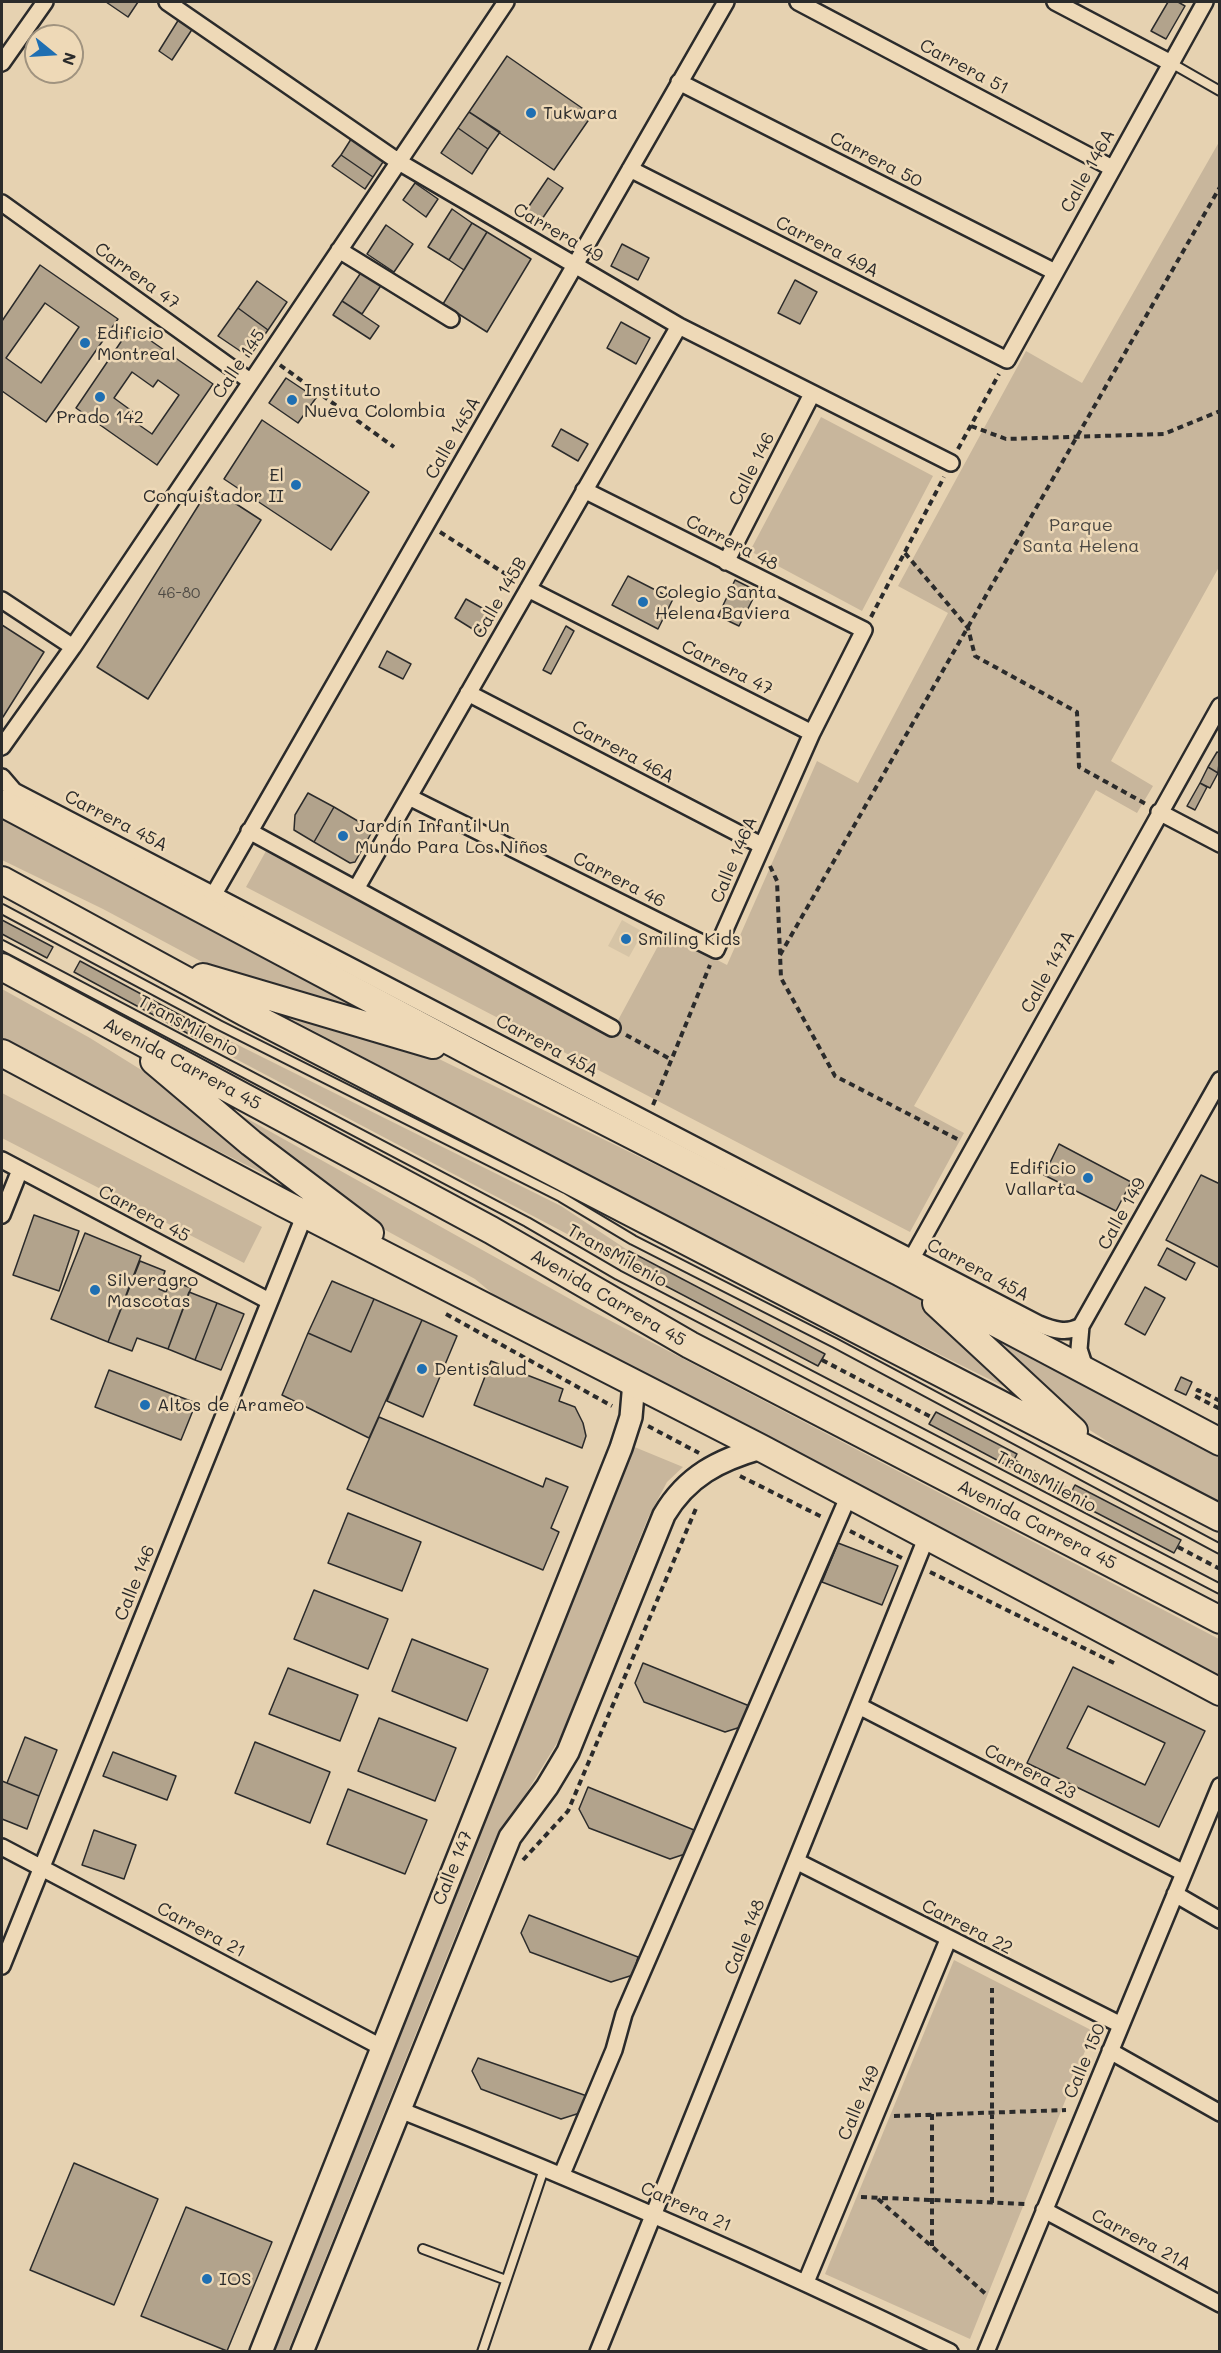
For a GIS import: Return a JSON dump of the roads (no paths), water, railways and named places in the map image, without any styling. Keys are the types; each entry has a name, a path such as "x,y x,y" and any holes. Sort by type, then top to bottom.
{"highway":[{"path":"2,803 485,1060 905,1265 1086,1371 1220,1442"},
{"path":"2,880 154,963 1220,1518"},
{"path":"154,963 485,1060"},
{"name":"Avenida Carrera 45","path":"2,967 491,1230 690,1345 1220,1620"},
{"path":"115,1028 251,1143 434,1279"},
{"path":"2,1053 305,1214 849,1494 1220,1692"},
{"path":"905,1265 1059,1419 1106,1458"}],"main road":[{"name":"Calle 147","path":"261,2352 631,1417 634,1382"},
{"path":"302,2352 510,1838 547,1787 567,1752 664,1515 683,1488 723,1471 761,1448"}],"street":[{"path":"2,63 45,2"},
{"name":"Carrera 49","path":"167,2 399,162 574,265 679,326 951,463"},
{"name":"Calle 145","path":"2,747 73,647 506,2"},
{"name":"Calle 145A","path":"214,894 726,2"},
{"name":"Carrera 51","path":"798,2 1112,168"},
{"path":"1055,2 1171,63"},
{"name":"Calle 146A","path":"1007,360 1205,2"},
{"name":"Carrera 50","path":"679,82 1055,272"},
{"name":"Carrera 49A","path":"630,169 1007,360"},
{"name":"Carrera 47","path":"2,203 250,381"},
{"path":"339,250 451,319"},
{"name":"Calle 145B","path":"356,889 679,326"},
{"name":"Calle 146","path":"726,562 812,394"},
{"name":"Carrera 48","path":"584,490 864,630"},
{"name":"Carrera 47","path":"528,589 812,733"},
{"path":"2,600 73,647"},
{"name":"Calle 146A","path":"716,950 760,845 812,733 864,630"},
{"name":"Carrera 46A","path":"468,693 760,845"},
{"name":"Calle 147A","path":"905,1265 1220,706"},
{"name":"Carrera 45A","path":"2,777 14,791 214,894 905,1265 1047,1328 1059,1331 1074,1330 1081,1326"},
{"name":"Carrera 46","path":"408,797 716,950"},
{"path":"1159,812 1220,844"},
{"path":"249,831 612,1028"},
{"name":"Calle 149","path":"1086,1371 1078,1349 1081,1326 1220,1080"},
{"name":"Carrera 45","path":"2,1160 269,1301"},
{"path":"2,1215 20,1170"},
{"name":"Calle 146","path":"2,1966 305,1214"},
{"path":"562,2174 614,2050 624,2014 849,1494"},
{"name":"Calle 148","path":"598,2352 927,1536"},
{"name":"Carrera 23","path":"859,1706 1184,1873"},
{"name":"Calle 150","path":"986,2352 1220,1786"},
{"name":"Carrera 21","path":"2,1847 381,2047"},
{"name":"Carrera 22","path":"796,1861 948,1940 1121,2025"},
{"path":"1175,1894 1220,1920"},
{"name":"Calle 149","path":"806,2282 948,1940"},
{"path":"1110,2051 1220,2113"},
{"name":"Carrera 21","path":"400,2110 545,2167 654,2214 806,2282 950,2352"},
{"name":"Carrera 21A","path":"1044,2210 1220,2304"}],"lane":[{"path":"1171,63 1220,91"},
{"name":"TransMilenio","path":"2,909 219,1025 561,1197 633,1240 835,1343 1220,1549"},
{"name":"TransMilenio","path":"2,945 527,1222 618,1275 1220,1589"},
{"path":"482,2352 545,2167"},
{"path":"423,2249 506,2280"}],"place":[{"name":"Tukwara","path":"531,113"},
{"name":"Edificio Montreal","path":"85,343"},
{"name":"Prado 142","path":"100,397"},
{"name":"Instituto Nueva Colombia","path":"292,400"},
{"name":"El Conquistador II","path":"296,485"},
{"name":"Colegio Santa Helena Baviera","path":"643,602"},
{"name":"Jardín Infantil Un Mundo Para Los Niños","path":"343,836"},
{"name":"Smiling Kids","path":"626,939"},
{"name":"Edificio Vallarta","path":"1088,1178"},
{"name":"Silveragro Mascotas","path":"95,1290"},
{"name":"Dentisalud","path":"422,1369"},
{"name":"Altos de Arameo","path":"145,1405"},
{"name":"IOS","path":"207,2279"}],"park label":[{"name":"Parque Santa Helena","path":"1081,535"}]}
